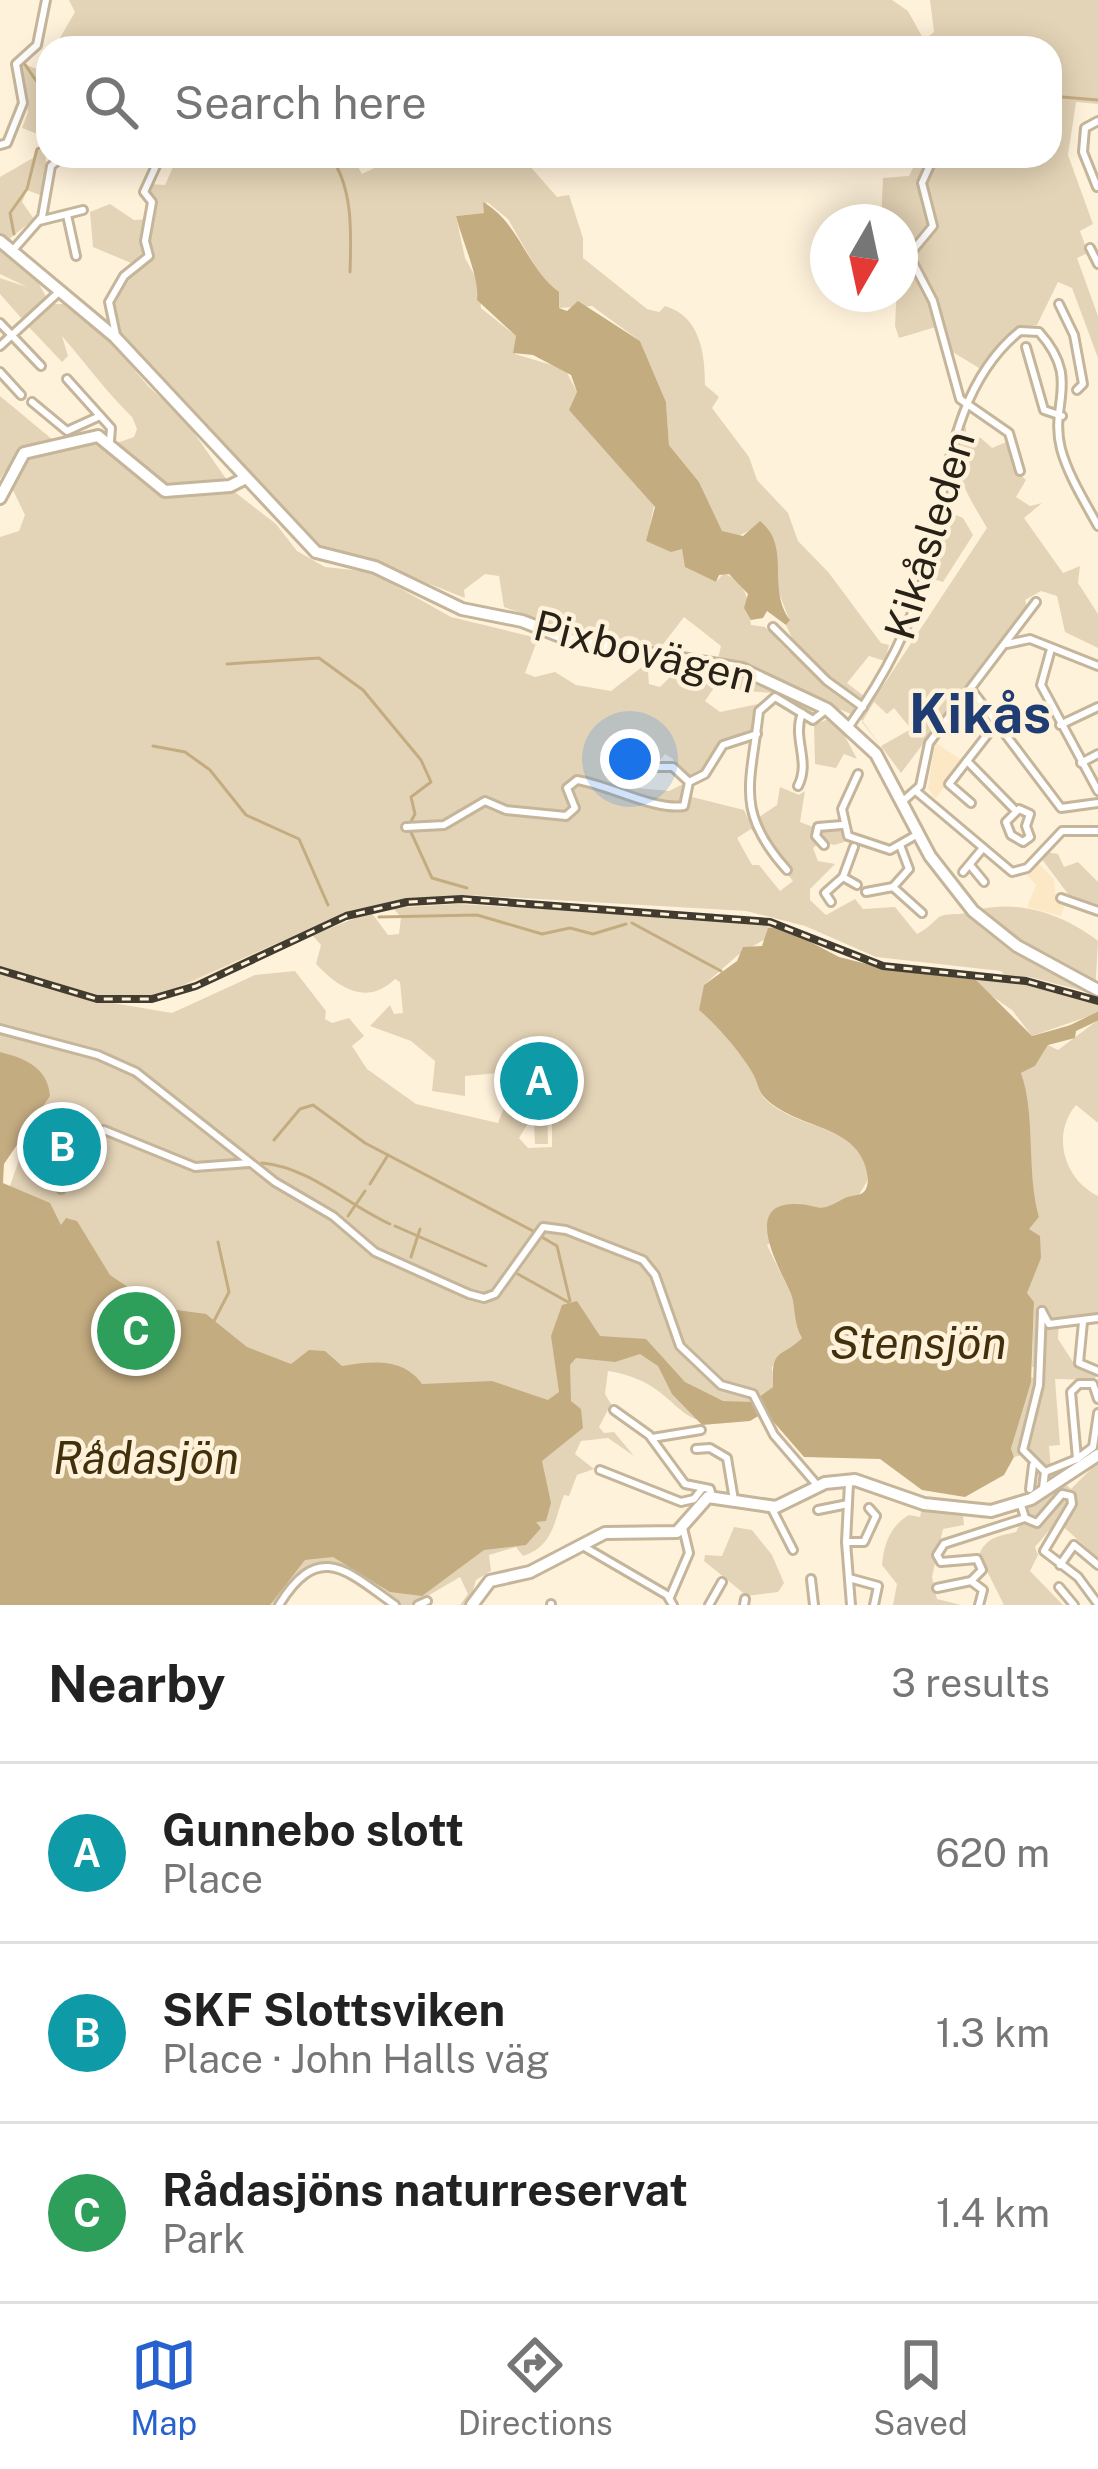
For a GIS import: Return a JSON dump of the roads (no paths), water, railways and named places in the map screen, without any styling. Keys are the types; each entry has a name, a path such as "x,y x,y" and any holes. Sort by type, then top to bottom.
{"street":[{"path":"39,36 46,0"},
{"path":"0,145 7,142 22,109 16,64 36,46"},
{"path":"1097,187 1083,142 1085,128 1098,121"},
{"path":"13,250 40,220 51,168"},
{"path":"115,337 109,302 124,276 149,256 145,241 152,202 144,192 155,168"},
{"path":"929,168 922,183 933,226 909,255 933,301 960,399 1009,433 1020,471"},
{"path":"40,220 83,210"},
{"path":"67,215 76,256"},
{"name":"Pixbovägen","path":"0,241 115,337 153,383 201,425 244,479 288,518 305,543 324,556 375,567 462,609 522,621 573,640 742,669 827,709 850,725 876,754 946,880 986,923 1098,990"},
{"path":"1090,248 1098,264"},
{"path":"0,346 60,291"},
{"path":"1059,304 1078,355 1083,384 1077,390"},
{"path":"0,323 41,366"},
{"name":"Kikåsleden","path":"850,725 914,608 947,463 968,406 1012,337 1032,329 1050,345 1062,374 1062,416"},
{"path":"1026,347 1045,411 1062,416 1060,446 1098,526"},
{"path":"0,372 21,395"},
{"path":"67,379 113,431 110,441"},
{"path":"32,402 67,431 100,416"},
{"path":"0,498 24,453 94,435 110,441 165,491 230,486 244,479"},
{"path":"903,801 917,792 925,751 1036,602"},
{"path":"773,627 819,675 862,707"},
{"path":"1007,644 1030,639 1098,666"},
{"path":"1051,649 1041,684 1098,791"},
{"path":"971,689 1063,809 1098,803"},
{"path":"787,870 756,833 750,815 759,711 768,699 783,699 816,720 827,709"},
{"path":"1060,725 1098,707"},
{"path":"798,786 804,772 797,737 802,713"},
{"path":"971,802 949,787 998,722"},
{"path":"689,782 703,776 723,745 757,734"},
{"path":"1081,764 1098,754"},
{"path":"967,761 1004,793 1015,810 1030,814 1027,841 1006,828 1015,810"},
{"path":"406,826 445,825 485,801 506,809 566,816 575,808 567,788 577,780 678,807 688,802 689,782 673,767 640,766"},
{"path":"858,774 844,802 842,825 848,836 885,850 918,834"},
{"path":"917,792 1004,869 1018,872 1063,831 1098,831"},
{"path":"824,844 816,836 818,827 842,825"},
{"path":"866,892 892,887 909,869 900,845"},
{"path":"831,902 825,893 843,877 854,847"},
{"path":"983,848 967,868 984,882"},
{"path":"843,877 852,885"},
{"path":"892,887 922,914"},
{"path":"1061,898 1098,911"},
{"path":"0,1029 98,1055 136,1072 249,1162 333,1216 375,1252 482,1298 495,1294 543,1227 634,1255 655,1275 680,1346 721,1385 755,1398 794,1463 818,1486"},
{"path":"62,1189 54,1176 57,1163 76,1143 104,1130 195,1167 249,1162"},
{"path":"1045,1472 1023,1450 1039,1385 1042,1311 1049,1324 1098,1318"},
{"path":"1083,1322 1079,1363 1098,1371"},
{"path":"1077,1459 1071,1392 1079,1384 1093,1384 1098,1399"},
{"path":"614,1410 652,1438 679,1478 707,1493 770,1507 818,1486 849,1480 965,1512 1021,1504 1098,1455"},
{"path":"1045,1472 1077,1459 1094,1444 1098,1412"},
{"path":"652,1438 700,1430"},
{"path":"697,1449 716,1450 730,1461 734,1500"},
{"path":"1030,1489 1033,1465"},
{"path":"600,1470 681,1502 707,1493"},
{"path":"1045,1472 1045,1491"},
{"path":"849,1480 846,1542 851,1605"},
{"path":"472,1605 490,1581 530,1572 579,1542 614,1531 669,1533 683,1528 707,1493"},
{"path":"937,1588 971,1581 980,1573 980,1563 941,1562 941,1546 1025,1518 1040,1522 1060,1496 1071,1496 1072,1504 1044,1548 1078,1577 1098,1604"},
{"path":"818,1510 848,1504"},
{"path":"1021,1504 1025,1518"},
{"path":"770,1507 793,1550"},
{"path":"846,1542 864,1542 875,1519 869,1508"},
{"path":"579,1542 670,1602 688,1553 683,1528"},
{"path":"1060,1566 1074,1545 1098,1565"},
{"path":"279,1605 305,1573 326,1564 343,1569 395,1605"},
{"path":"849,1578 878,1586 874,1605"},
{"path":"811,1580 814,1605"},
{"path":"971,1581 983,1590 979,1605"},
{"path":"709,1605 722,1582"},
{"path":"1059,1587 1074,1605"}],"water":[{"path":"483,202 506,222 538,271 559,292 559,308 567,311 578,301 640,341 666,402 669,445 699,482 722,531 743,536 760,521 775,542 780,594 790,620 786,625 767,611 763,618 751,620 744,608 748,594 729,574 719,575 716,582 685,567 682,549 671,552 646,541 655,507 569,410 577,392 571,375 533,355 513,353 516,336 477,300 456,216 484,213"},
{"path":"768,928 784,928 839,957 887,969 976,980 1032,1036 1071,1025 1076,1031 1075,1038 1048,1045 1035,1066 1021,1073 1039,1217 1029,1229 1040,1236 1041,1258 1027,1293 1034,1302 1031,1382 1011,1449 1014,1457 1004,1475 965,1497 922,1490 880,1459 804,1457 765,1412 750,1421 702,1425 672,1394 658,1366 640,1354 615,1362 576,1358 570,1365 571,1401 581,1409 583,1428 542,1461 551,1503 546,1521 536,1522 541,1528 526,1545 484,1550 422,1596 390,1592 333,1557 305,1560 270,1605 0,1605 0,1052 40,1071 50,1096 4,1164 3,1183 50,1203 61,1225 66,1218 77,1221 110,1275 138,1294 170,1309 206,1314 247,1347 291,1364 309,1350 325,1351 342,1366 396,1365 422,1384 492,1381 548,1400 559,1392 551,1336 562,1305 577,1301 600,1336 646,1339 685,1382 723,1401 752,1402 773,1387 779,1355 802,1338 791,1294 769,1242 769,1216 777,1207 793,1204 827,1207 863,1193 868,1180 864,1162 843,1138 766,1099 742,1058 699,1010 704,985 737,961 743,947 762,946"}],"waterway":[{"path":"24,63 36,80"},
{"path":"1062,97 1098,100"},
{"path":"14,234 10,213 27,189 36,153"},
{"path":"337,168 347,198 350,272"},
{"path":"227,664 319,658 363,690 421,760 431,782 411,797 415,814 409,825"},
{"path":"153,746 185,752 210,770 246,815 299,839 328,905"},
{"path":"410,830 432,878 467,888"},
{"path":"379,917 477,915 542,934 570,928 593,934 626,924"},
{"path":"632,923 721,971"},
{"path":"1067,1031 1098,1016"},
{"path":"274,1140 300,1109 313,1105 365,1143 533,1231"},
{"path":"370,1184 388,1155"},
{"path":"262,1163 312,1179 390,1224"},
{"path":"348,1216 365,1191"},
{"path":"395,1226 486,1266"},
{"path":"411,1257 420,1229"},
{"path":"540,1236 557,1246 570,1301"},
{"path":"214,1321 229,1292 218,1242"},
{"path":"516,1273 568,1302"}],"railway":[{"path":"0,970 97,999 152,999 196,986 346,916 407,902 462,899 770,922 883,966 1026,981 1098,1001"}],"place":[{"name":"Gunnebo slott","path":"539,1081"},
{"name":"SKF Slottsviken","path":"62,1147"},
{"name":"Rådasjöns naturreservat","path":"136,1331"}],"district":[{"name":"Kikås","path":"980,713"}],"water label":[{"name":"Stensjön","path":"918,1342"},
{"name":"Rådasjön","path":"146,1457"}]}
